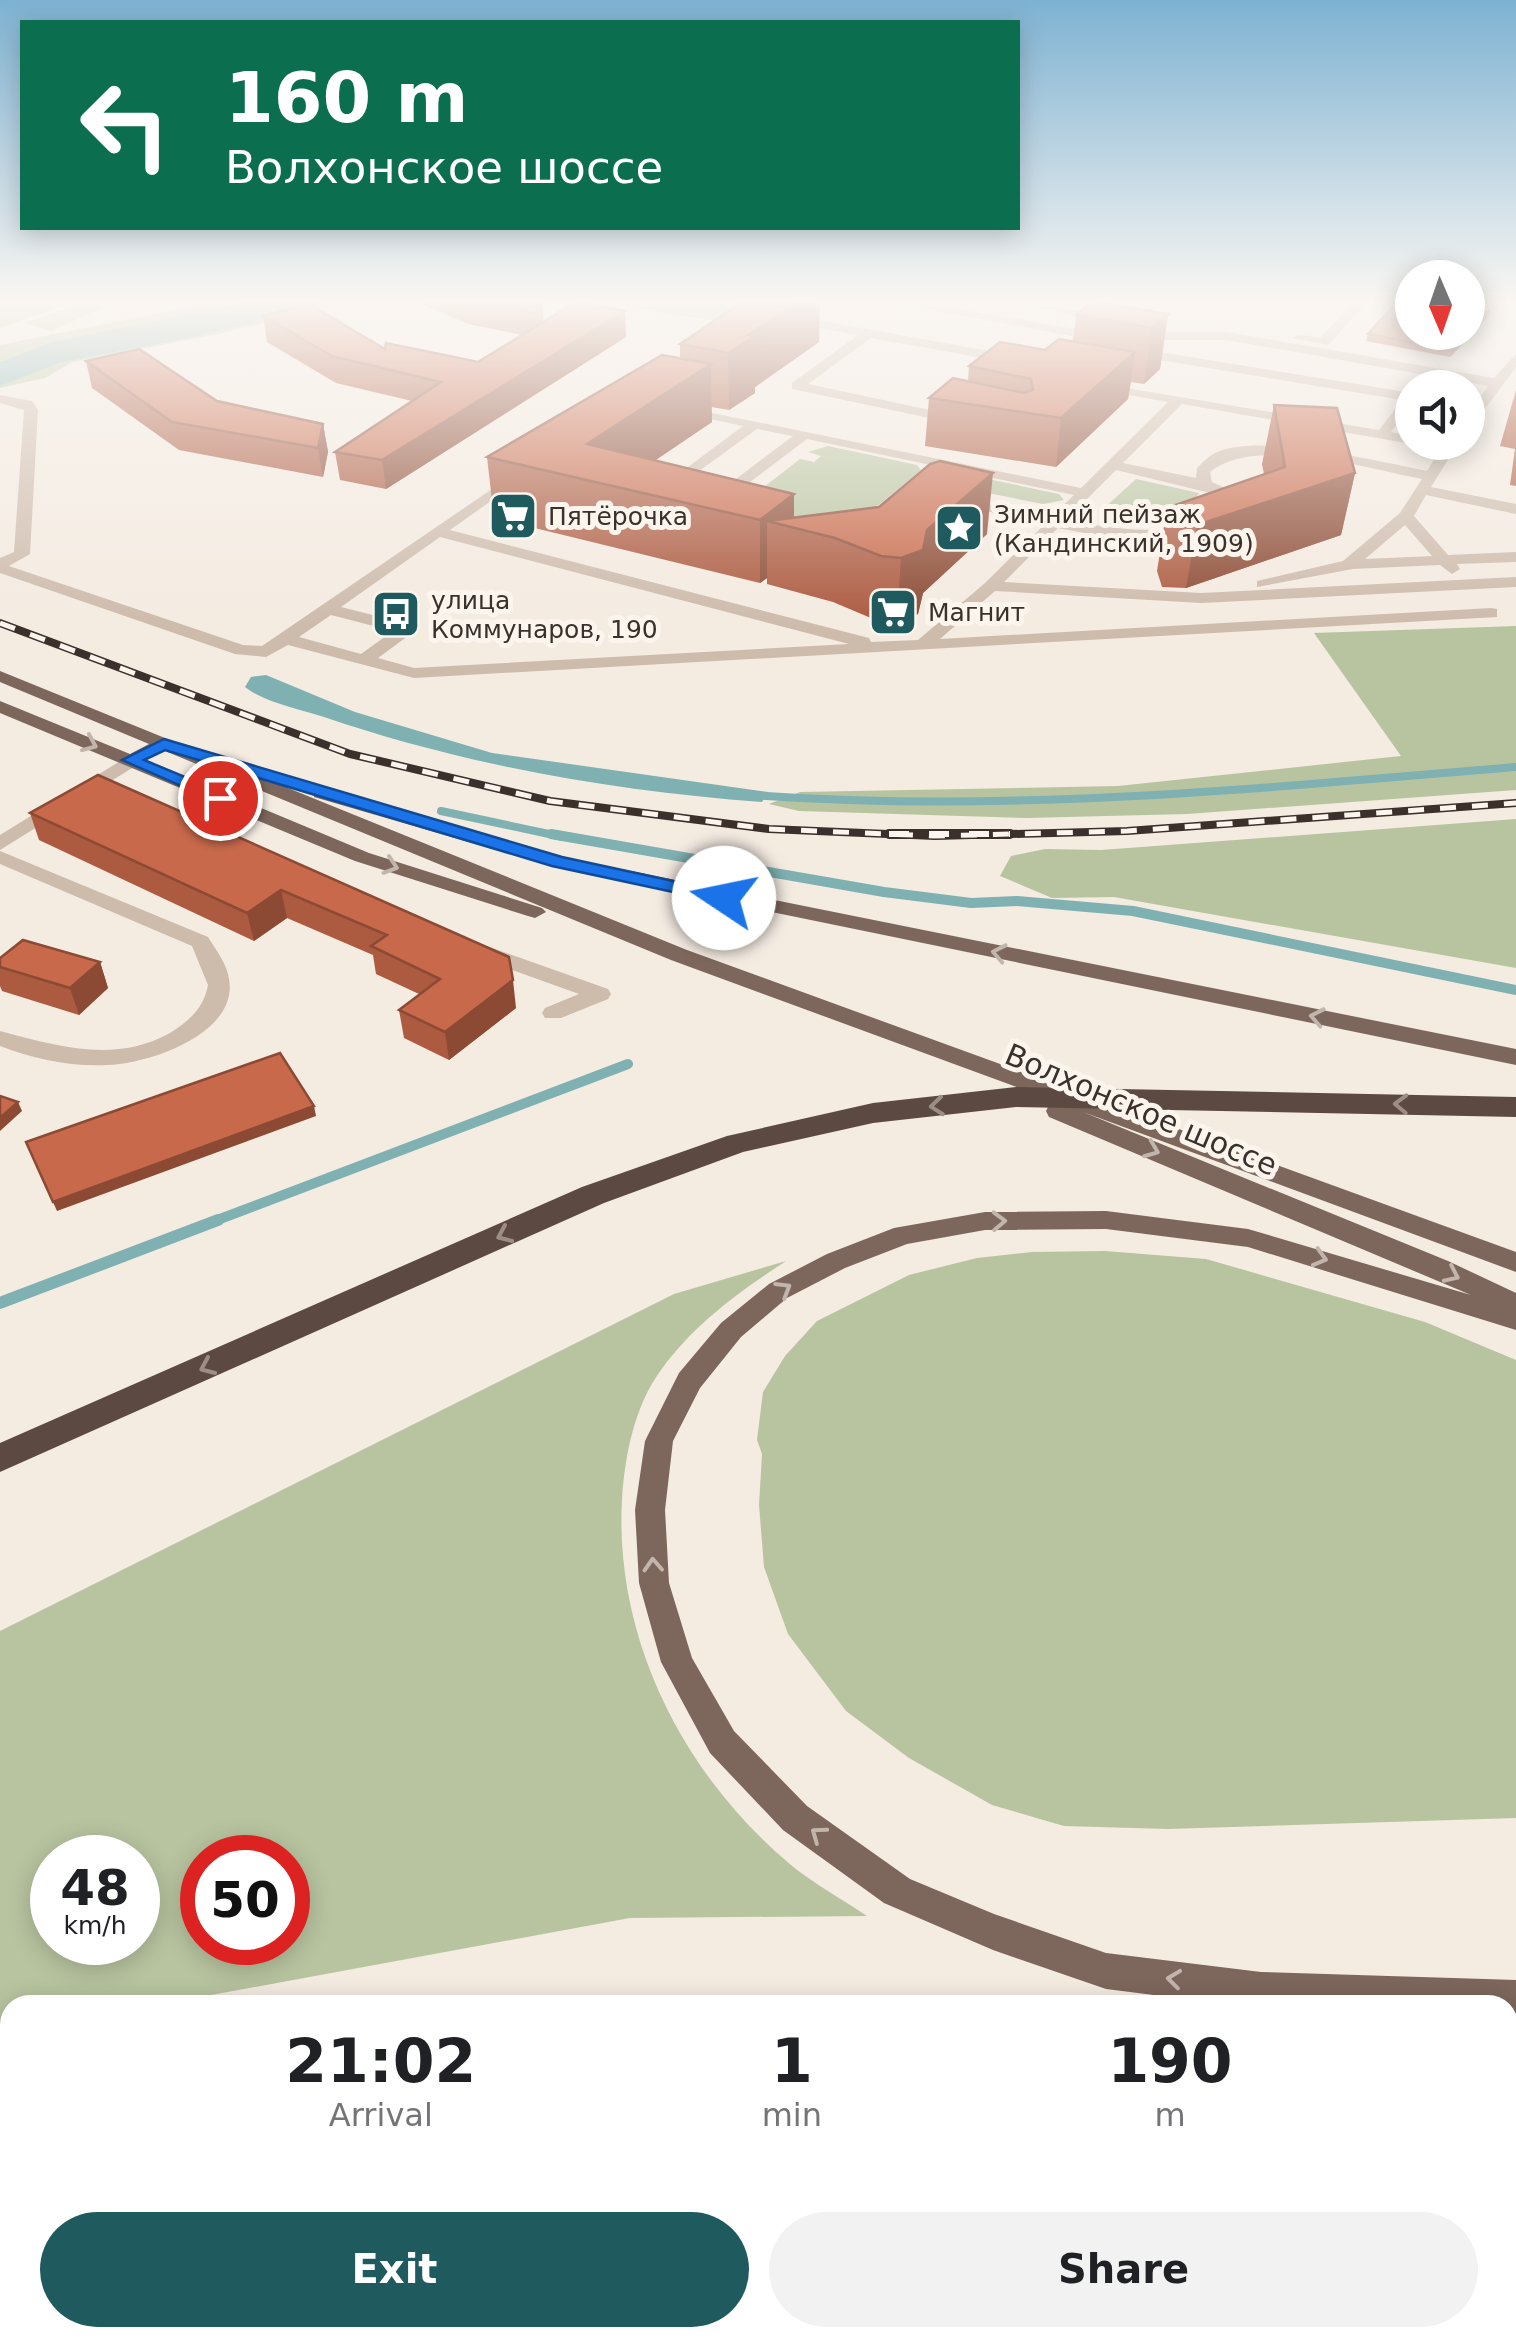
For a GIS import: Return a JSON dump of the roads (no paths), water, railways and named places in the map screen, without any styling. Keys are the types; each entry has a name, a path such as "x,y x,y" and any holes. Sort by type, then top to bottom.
{"highway":[{"path":"0,1458 593,1195 737,1143 873,1113 1016,1097 1507,1107"}],"main road":[{"name":"Волхонское шоссе","path":"0,676 678,955 1293,1177 1516,1262"},
{"name":"Волхонское шоссе","path":"0,706 362,857 678,955"},
{"path":"130,760 164,744 558,862 1516,1057"},
{"name":"Волхонское шоссе","path":"739,978 1422,1261 1516,1305"},
{"path":"1403,1995 1261,1990 1106,1971 992,1932 897,1891 796,1818 722,1742 678,1662 654,1583 650,1510 659,1441 688,1381 731,1330 778,1291 836,1261 903,1235 986,1221 1106,1220 1248,1238 1516,1320"}],"street":[{"path":"0,566 22,554 31,410 27,408"},
{"path":"679,408 1084,493"},
{"path":"899,408 982,425"},
{"path":"945,417 957,408"},
{"path":"922,645 991,586 1170,408"},
{"path":"1221,408 1395,438"},
{"path":"1382,436 1403,408"},
{"path":"648,504 755,424"},
{"path":"696,516 805,434"},
{"path":"1206,484 1202,472 1220,456 1251,450 1334,457 1516,508"},
{"path":"1312,593 1406,516 1440,460"},
{"path":"0,566 241,650 266,652 329,609 436,524 454,520 533,464"},
{"path":"951,465 935,489 1094,530 1165,535 1195,531 1218,520 1227,506 1220,491 1206,484 1113,465"},
{"path":"287,639 414,673 1498,613 1467,585 1406,516"},
{"path":"436,524 882,647"},
{"path":"1202,598 1348,564 1516,557"},
{"path":"991,586 1202,598 1516,582"},
{"path":"1312,593 1333,622"},
{"path":"329,609 406,629 364,660"},
{"path":"0,844 102,788 130,760"},
{"path":"0,857 200,942 214,966 218,991 200,1022 164,1046 107,1059 28,1050 0,1038"},
{"path":"455,942 600,994 554,1014"}],"water":[{"path":"266,675 355,712 492,753 768,792 762,802 706,797 595,783 485,762 283,705 245,687 251,677"}],"waterway":[{"path":"752,795 944,802 1039,800 1230,790 1516,767"},
{"path":"441,811 563,837"},
{"path":"551,834 884,892 971,903 1017,901 1133,911 1516,990"},
{"path":"212,1222 628,1064"},
{"path":"0,1303 218,1220"}],"railway":[{"path":"0,623 350,754 550,801 769,829 935,836 1127,831 1516,803"},
{"path":"889,834 1010,834"}],"place":[{"name":"Пятёрочка","path":"513,516"},
{"name":"Зимний пейзаж (Кандинский, 1909)","path":"959,528"},
{"name":"Магнит","path":"893,612"},
{"name":"улица Коммунаров, 190","path":"396,614"}]}
